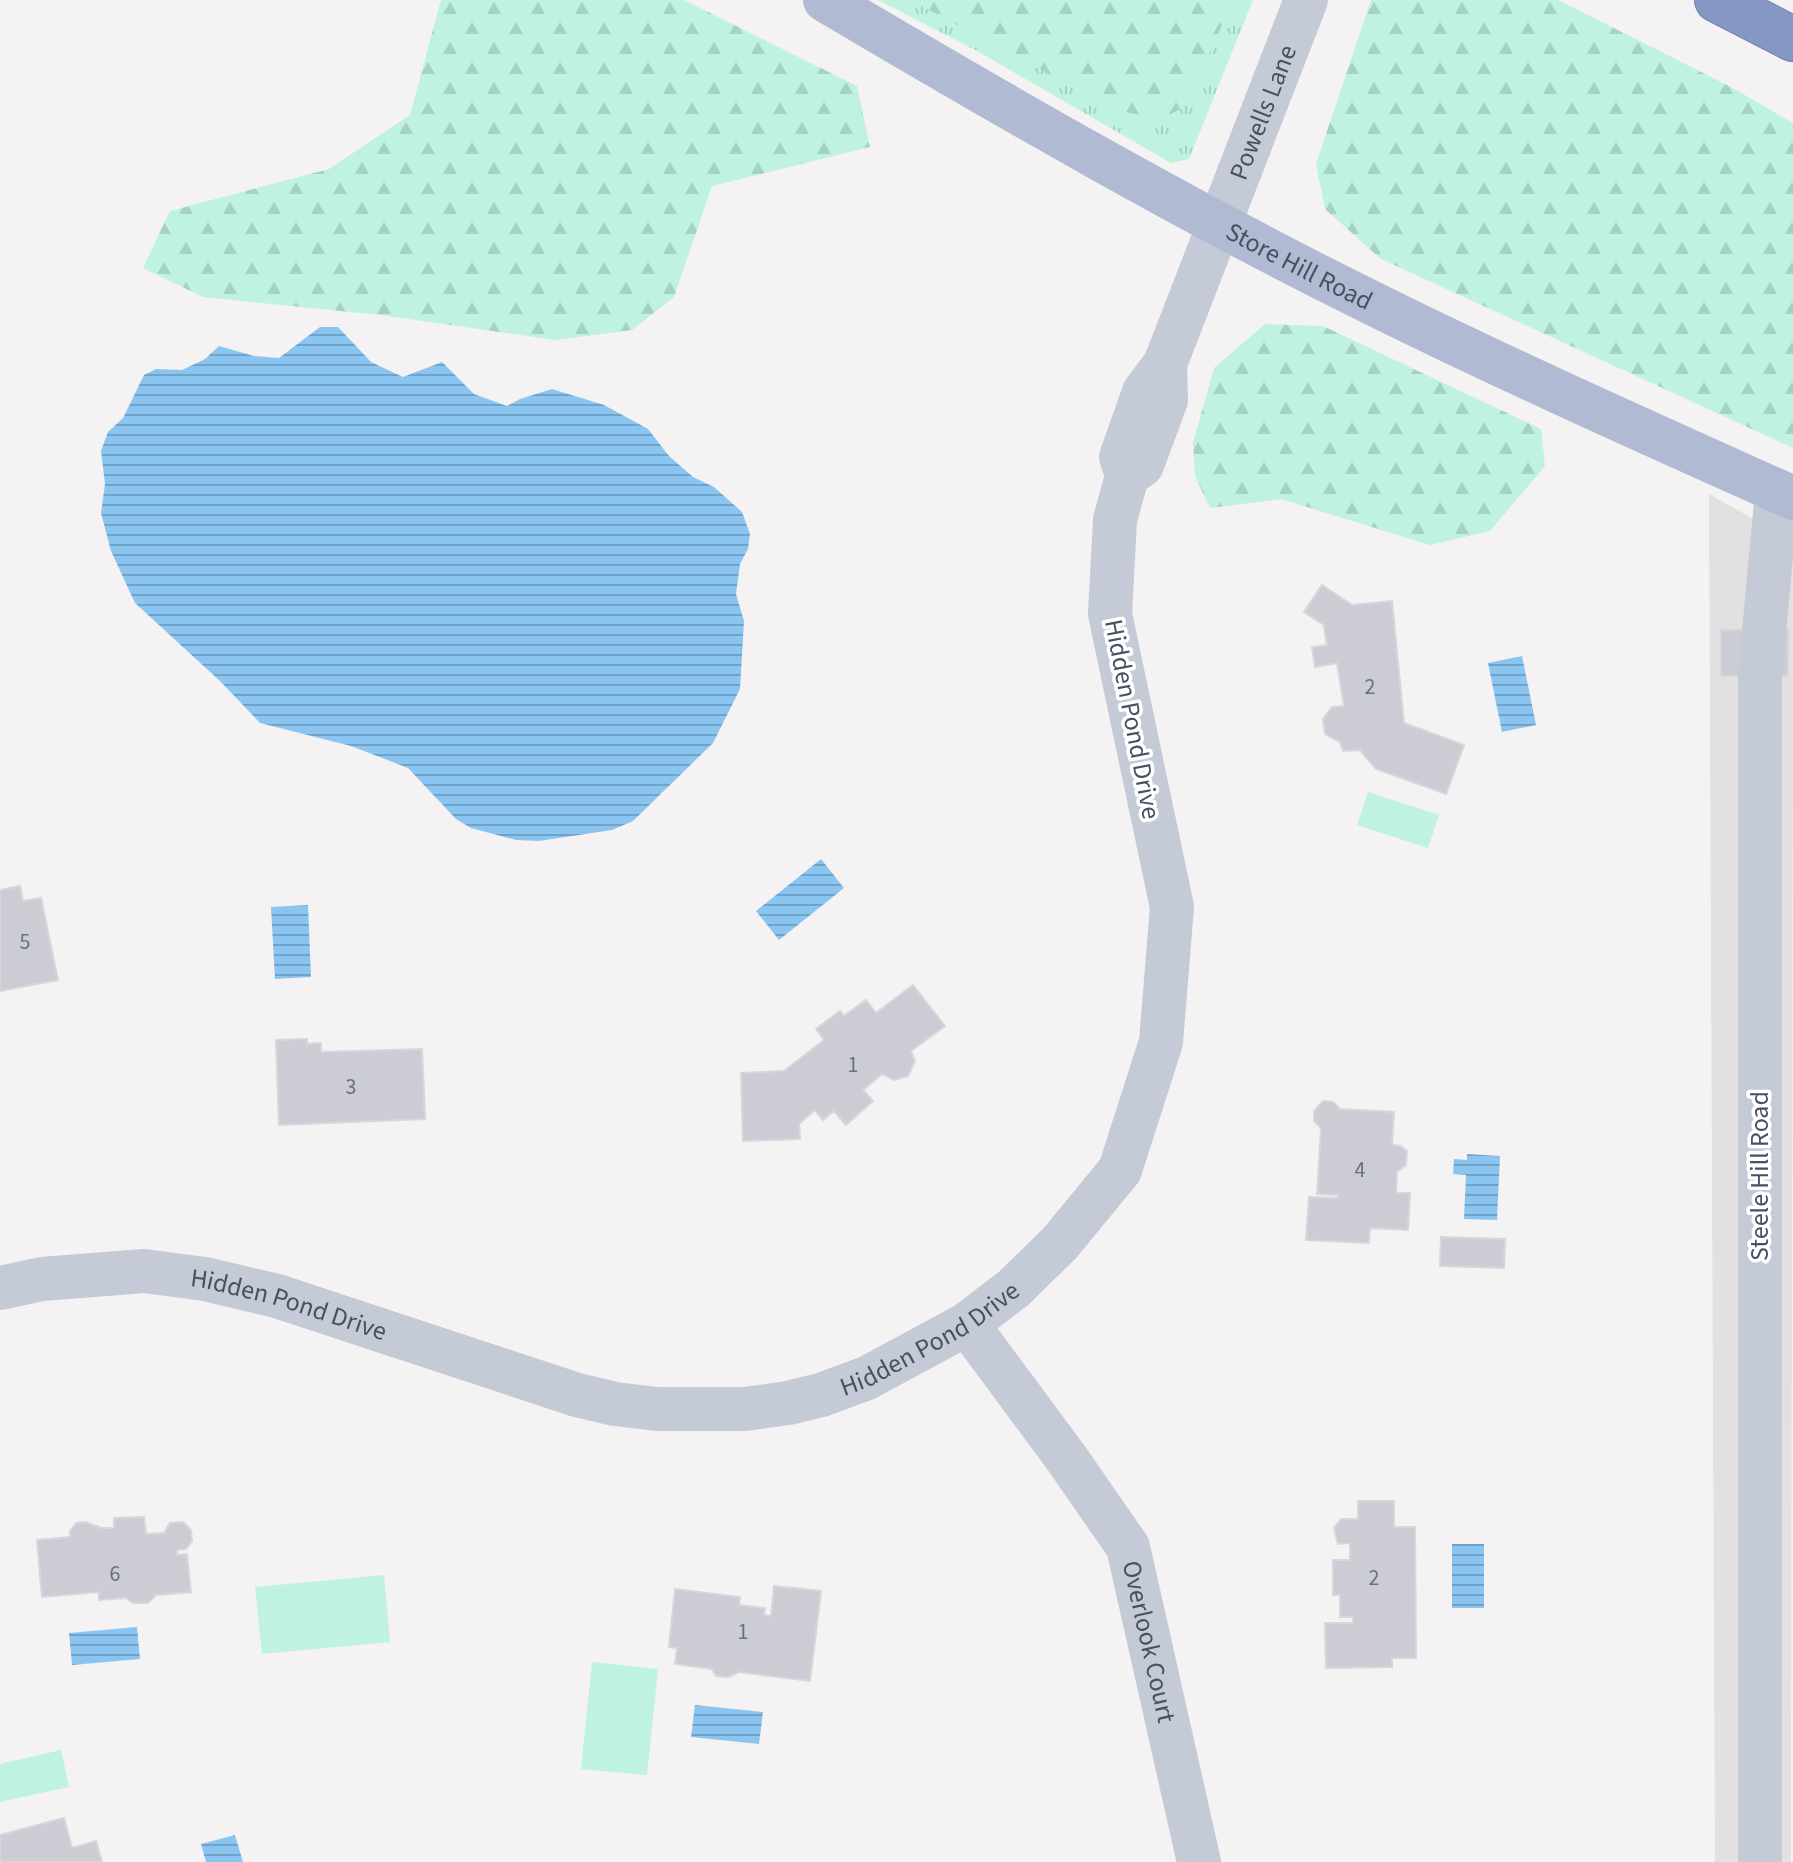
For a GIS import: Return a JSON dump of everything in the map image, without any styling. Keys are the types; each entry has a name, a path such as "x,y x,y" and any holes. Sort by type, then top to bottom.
{"highway":[{"path":"1717,0 1793,39"}],"main road":[{"name":"Store Hill Road","path":"825,0 962,81 1218,224 1500,365 1785,494"}],"street":[{"name":"Powells Lane","path":"1218,224 1306,0"},
{"name":"Hidden Pond Drive","path":"0,1288 42,1279 144,1271 205,1279 277,1296 577,1395 615,1404 672,1410 745,1409 821,1395 867,1378 967,1324 1014,1288 1060,1243 1120,1170 1161,1042 1172,907 1110,614 1115,520 1127,476 1121,457 1144,392 1165,364 1218,224"},
{"name":"Steele Hill Road","path":"1760,1862 1760,692 1785,494"},
{"name":"Overlook Court","path":"967,1324 1128,1547 1199,1862"}],"shaded area":[{"path":"1709,494 1793,541 1791,1862 1715,1862"}],"green space":[{"path":"441,0 684,0 857,86 870,147 712,186 674,297 632,330 556,340 380,315 203,297 143,268 170,211 329,169 410,115"},
{"path":"878,0 1253,0 1189,159 1171,163 977,51"},
{"path":"910,0 1233,0 1186,106 1158,121 1115,109"},
{"path":"1371,0 1558,0 1731,87 1793,123 1793,448 1381,259 1325,209 1316,164"},
{"path":"1265,324 1323,326 1541,429 1545,466 1490,531 1430,545 1281,499 1210,508 1195,476 1193,443 1214,368"},
{"path":"1368,792 1439,815 1428,848 1357,825"},
{"path":"384,1575 390,1642 262,1654 255,1587"},
{"path":"592,1662 658,1669 647,1775 581,1769"},
{"path":"61,1750 69,1787 0,1802 0,1764"}],"water":[{"path":"320,327 338,327 371,362 403,377 442,362 474,394 507,406 552,389 604,405 648,429 669,456 693,477 714,487 742,512 750,534 748,549 740,564 736,594 744,621 740,689 713,743 633,821 612,830 539,841 516,840 471,828 456,819 408,768 351,746 260,723 221,682 135,603 111,551 101,513 105,484 101,451 108,432 123,418 144,375 156,369 182,370 205,359 219,346 254,356 279,358"},
{"path":"1522,656 1536,725 1502,732 1488,663"},
{"path":"821,859 844,888 779,940 756,911"},
{"path":"308,905 311,977 275,979 271,907"},
{"path":"1467,1154 1500,1156 1497,1220 1464,1219 1466,1175 1453,1174 1454,1159 1467,1160"},
{"path":"1452,1544 1484,1544 1484,1608 1452,1608"},
{"path":"137,1627 140,1659 72,1665 69,1633"},
{"path":"695,1705 763,1712 759,1744 691,1737"},
{"path":"235,1835 243,1862 206,1862 201,1844"}],"building":[{"path":"1322,585 1352,605 1392,601 1404,723 1464,745 1446,794 1376,769 1360,750 1343,751 1340,742 1325,734 1323,719 1332,707 1344,706 1337,663 1315,667 1312,647 1327,645 1324,625 1304,612"},
{"path":"1721,630 1788,630 1788,676 1721,676"},
{"path":"20,886 23,901 41,898 58,980 0,991 0,890"},
{"path":"913,985 945,1026 911,1051 915,1061 908,1076 894,1080 882,1074 863,1090 873,1101 846,1125 834,1111 823,1120 815,1110 799,1124 800,1139 743,1141 741,1073 784,1071 824,1040 816,1029 840,1011 844,1016 866,1000 876,1013"},
{"path":"307,1039 307,1044 321,1043 321,1052 422,1049 425,1119 279,1125 276,1040"},
{"path":"1323,1101 1333,1102 1340,1109 1394,1112 1392,1145 1401,1146 1407,1151 1406,1165 1397,1172 1396,1193 1410,1193 1408,1230 1370,1228 1369,1243 1306,1240 1309,1197 1338,1198 1338,1195 1317,1194 1321,1128 1314,1121 1314,1111"},
{"path":"1441,1237 1505,1239 1504,1268 1440,1266"},
{"path":"1358,1501 1394,1501 1394,1527 1415,1527 1416,1658 1392,1658 1392,1667 1326,1668 1325,1623 1353,1623 1353,1617 1340,1617 1340,1595 1333,1595 1333,1560 1350,1560 1350,1543 1338,1544 1334,1528 1341,1519 1358,1519"},
{"path":"144,1517 146,1534 164,1533 170,1523 183,1522 191,1530 192,1541 186,1549 177,1550 177,1555 187,1554 191,1592 156,1595 148,1603 133,1603 126,1598 99,1600 99,1592 42,1597 37,1540 70,1537 76,1523 114,1528 114,1518"},
{"path":"774,1586 821,1591 810,1681 739,1672 729,1677 716,1676 712,1669 675,1664 677,1648 669,1647 675,1589 740,1597 739,1605 765,1608 764,1615 771,1616"},
{"path":"64,1818 72,1848 96,1841 102,1862 0,1862 0,1835"}]}
